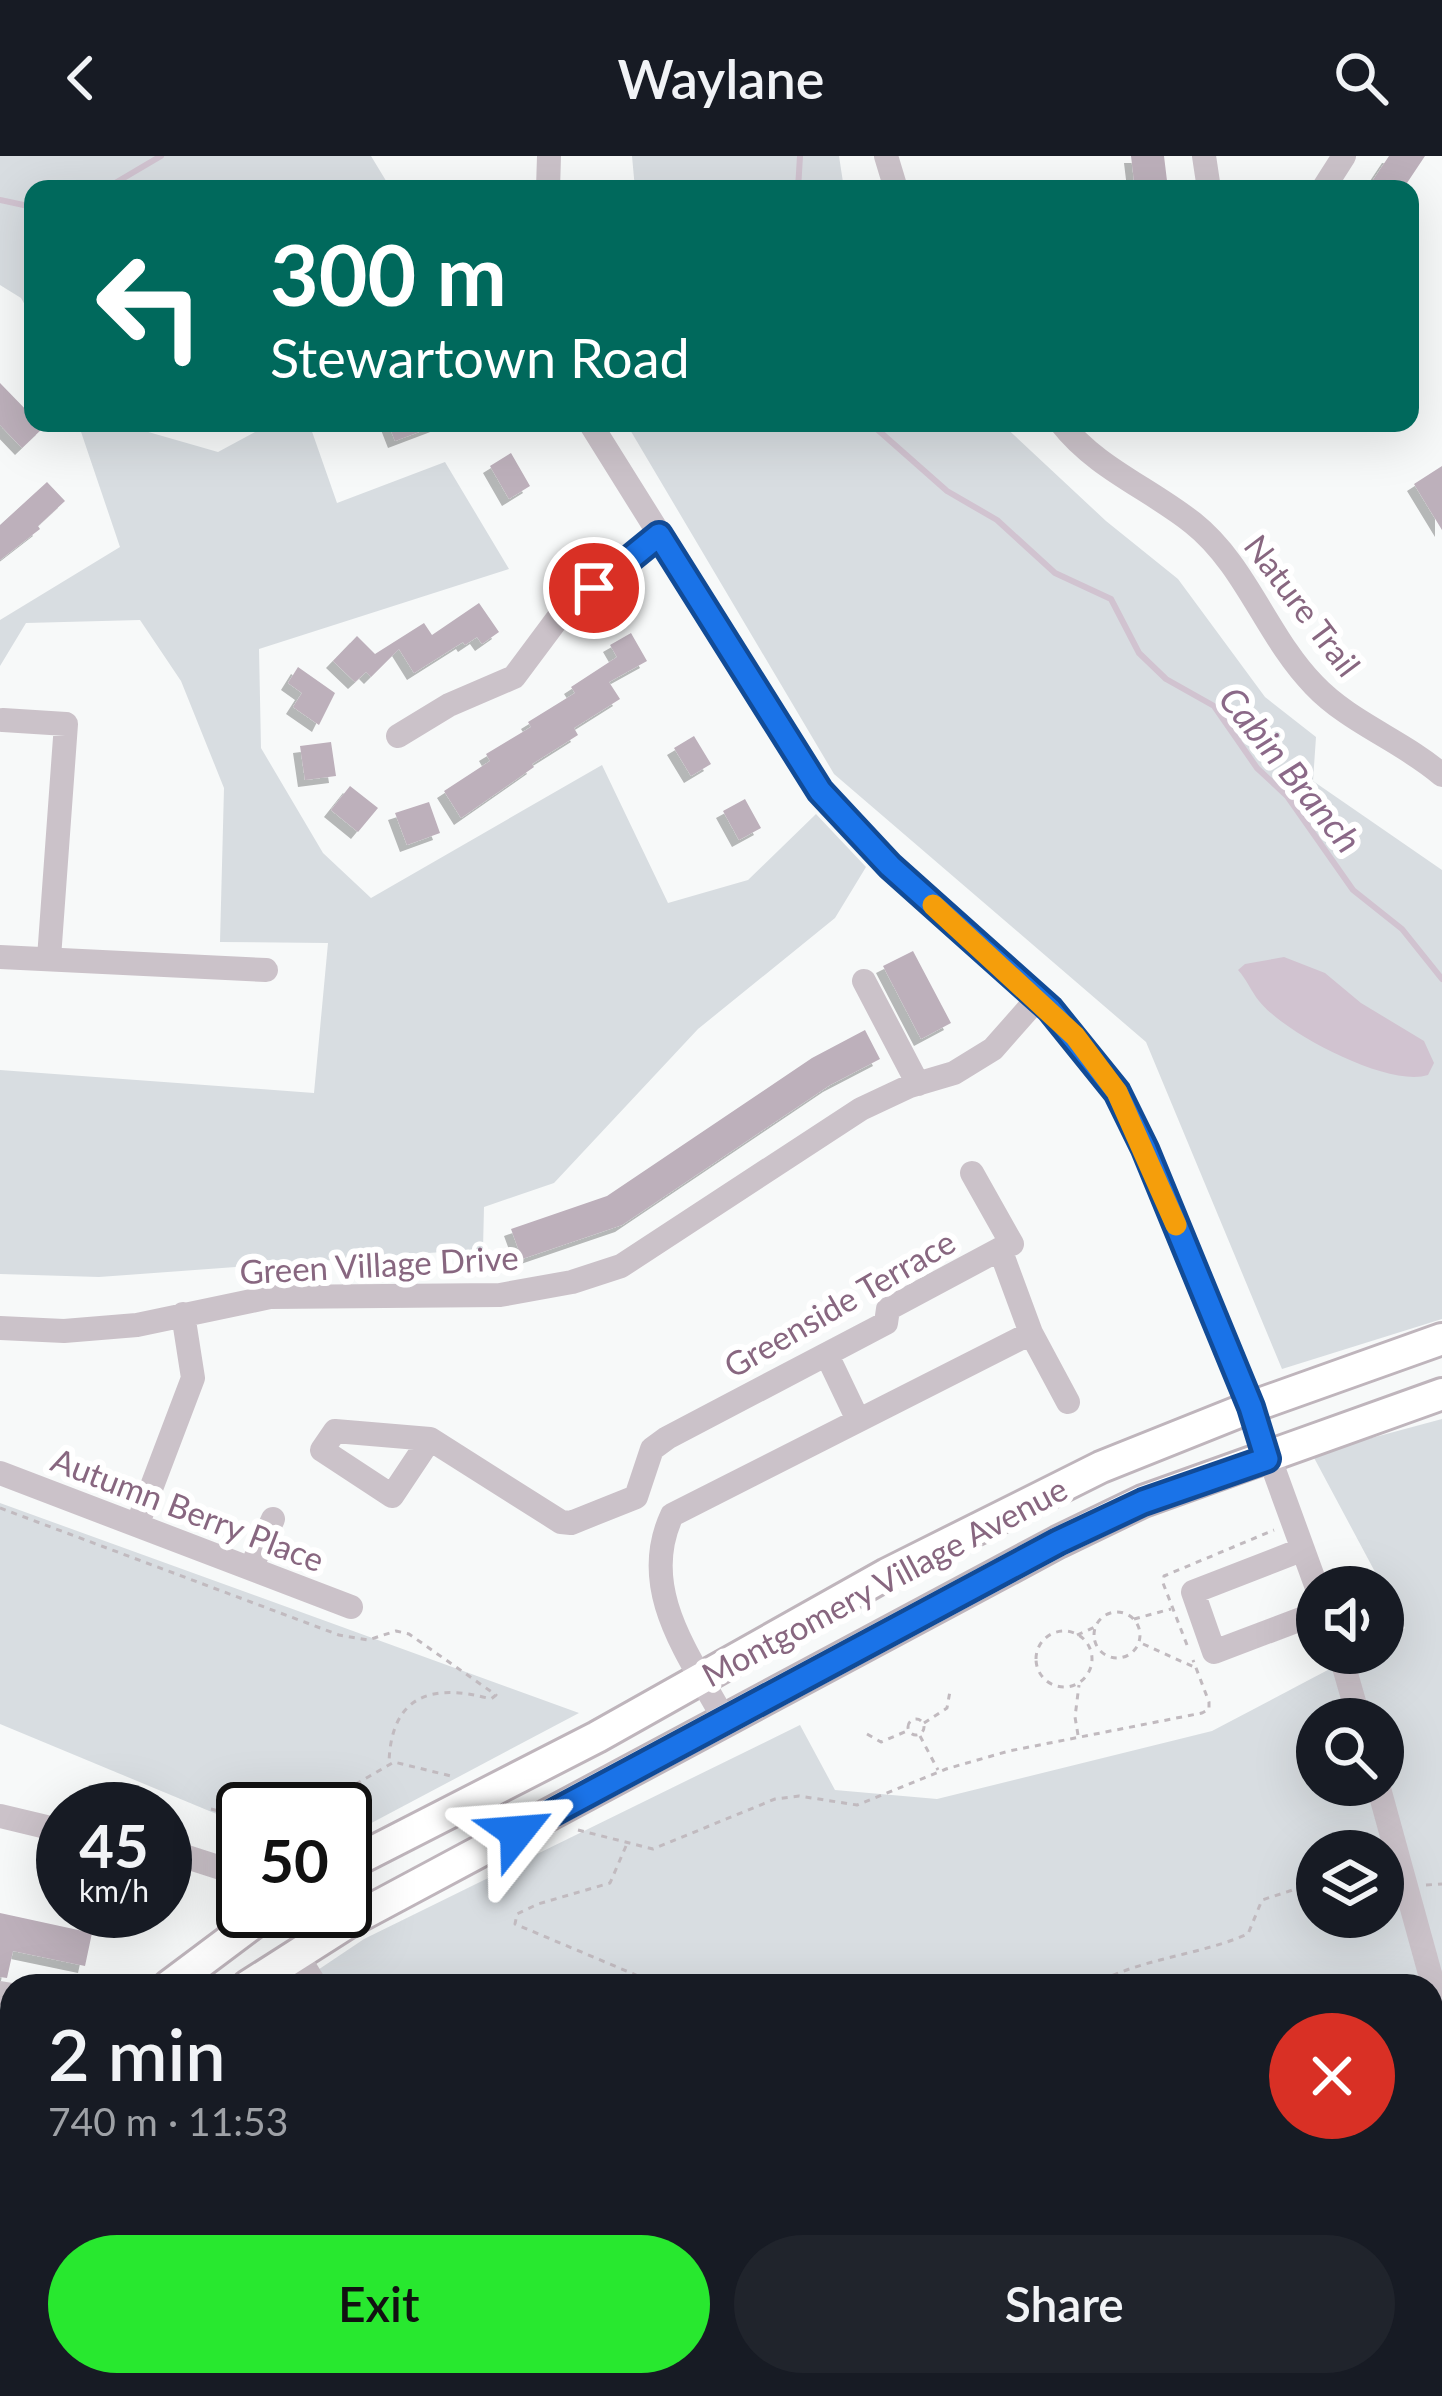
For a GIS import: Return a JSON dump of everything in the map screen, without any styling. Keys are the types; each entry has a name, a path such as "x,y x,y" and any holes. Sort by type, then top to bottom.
{"main road":[{"name":"Montgomery Village Avenue","path":"372,1852 597,1736 887,1574 1101,1467 1442,1339"},
{"name":"Montgomery Village Avenue","path":"267,1974 350,1921 1079,1532 1143,1502 1442,1394"},
{"path":"185,1974 232,1938"}],"street":[{"path":"596,432 820,791 890,866 1038,998 1075,1036 1117,1092 1251,1407 1293,1553 1302,1566"},
{"name":"Nature Trail","path":"1069,432 1091,456 1192,523 1220,548 1313,685 1442,776"},
{"path":"398,736 449,705 514,677 561,614 659,535"},
{"path":"3,720 66,724 49,958"},
{"path":"0,957 266,970"},
{"path":"864,981 918,1084"},
{"name":"Green Village Drive","path":"0,1328 64,1331 137,1325 270,1298 500,1295 588,1277 621,1266 677,1232 861,1108 954,1073 993,1049 1038,998"},
{"path":"972,1173 1012,1244 1000,1249"},
{"name":"Greenside Terrace","path":"636,1496 652,1449 886,1322 888,1309 1000,1249 1031,1334 1068,1402"},
{"path":"138,1523 193,1378 183,1314"},
{"path":"725,1721 671,1622 660,1588 662,1536 672,1515 1031,1334"},
{"path":"827,1355 857,1420"},
{"path":"430,1438 561,1522 571,1523 636,1496 672,1515"},
{"name":"Autumn Berry Place","path":"0,1473 352,1607"},
{"path":"251,1568 273,1519"},
{"path":"1293,1553 1193,1592 1214,1652 1296,1621"},
{"path":"1384,1806 1430,1974"},
{"path":"0,1816 36,1825"},
{"path":"297,1955 309,1974"}],"path":[{"path":"0,1508 339,1635 368,1640 396,1631 409,1634 496,1695 491,1699 441,1691 418,1698 401,1714 388,1763"},
{"path":"578,1830 653,1849 786,1796 856,1804 939,1772 1079,1736 1207,1711 1210,1702 1162,1579 1171,1571 1276,1529 1293,1553"},
{"path":"1077,1635 1115,1612 1134,1619 1173,1609"},
{"path":"1134,1619 1140,1643"},
{"path":"1096,1626 1096,1644 1110,1657"},
{"path":"1079,1682 1060,1687 1048,1682 1038,1672 1039,1645 1049,1635 1066,1631 1077,1635 1088,1646 1091,1665"},
{"path":"1140,1643 1196,1668"},
{"path":"1079,1736 1075,1717 1079,1682 1091,1665 1125,1657 1140,1643"},
{"path":"919,1734 922,1723 947,1708 950,1691"},
{"path":"909,1730 913,1720 922,1723"},
{"path":"867,1734 881,1742 909,1730 919,1734 939,1772"},
{"path":"360,1782 388,1763 400,1761 455,1777"},
{"path":"211,1809 216,1810"},
{"path":"626,1844 610,1883 538,1904 517,1914 515,1924 634,1974"},
{"path":"1120,1974 1159,1958 1207,1952 1248,1934 1262,1900 1296,1889"}],"shaded area":[{"path":"0,156 371,156 386,180 24,180 24,303 0,285"},
{"path":"632,156 839,156 843,180 634,180"},
{"path":"81,432 148,432 218,452 255,432 312,432 337,503 445,462 509,569 259,649 261,748 323,853 371,898 602,765 668,903 748,880 816,814 866,867 835,918 698,1029 554,1183 484,1207 483,1249 99,1277 0,1274 0,1070 314,1093 328,943 220,942 224,788 181,681 140,620 26,623 0,666 0,620 120,547"},
{"path":"631,432 1011,432 1106,521 1178,579 1265,697 1316,737 1313,781 1442,870 1442,1319 1282,1369 1146,1042 834,774"},
{"path":"1284,957 1325,973 1361,1003 1424,1041 1434,1063 1428,1075 1411,1077 1364,1066 1313,1042 1272,1014 1238,970 1245,964"},
{"path":"1442,1419 1442,1974 312,1974 364,1939 800,1725 835,1790 937,1799 1212,1731 1320,1674 1404,1674 1404,1566 1372,1566 1312,1454"},
{"path":"0,1503 579,1713 372,1823 372,1782 216,1782 216,1814 192,1804 192,1782 140,1782 0,1724"}],"building":[{"path":"1131,156 1164,156 1167,180 1134,180"},
{"path":"1389,156 1425,156 1409,180 1373,180"},
{"path":"0,383 24,408 24,432 39,432 22,448 0,425"},
{"path":"392,432 419,432 395,441"},
{"path":"511,453 530,486 509,499 490,466"},
{"path":"1442,466 1442,530 1414,484"},
{"path":"47,482 65,501 40,529 0,560 0,525"},
{"path":"479,603 499,632 482,644 477,637 463,642 414,673 399,649 371,677 366,672 355,682 333,661 357,636 375,654 424,623 432,635"},
{"path":"631,633 647,661 609,682 620,699 574,728 578,735 461,818 444,791 490,761 486,754 531,727 528,722 575,693 571,687 617,657 610,645"},
{"path":"298,667 335,693 319,725 293,707 302,693 288,683"},
{"path":"694,736 711,764 691,776 674,748"},
{"path":"331,742 336,776 305,780 300,746"},
{"path":"350,786 378,808 358,832 331,810"},
{"path":"745,799 761,828 739,840 723,811"},
{"path":"429,802 440,833 407,845 395,813"},
{"path":"913,951 951,1023 921,1039 883,966"},
{"path":"865,1030 880,1059 830,1085 622,1225 522,1259 511,1229 607,1196 812,1058"},
{"path":"0,1913 36,1921 36,1938 91,1938 85,1966 13,1951 8,1974 0,1974"}],"waterway":[{"path":"120,180 161,156"},
{"name":"Cabin Branch","path":"799,180 800,156"},
{"path":"0,200 24,205"},
{"name":"Cabin Branch","path":"880,432 947,491 997,520 1055,573 1111,599 1139,653 1166,679 1214,706 1257,768 1287,796 1353,890 1402,929 1442,979"}],"slow traffic":[{"path":"933,905 1075,1036 1117,1092 1176,1225"}],"route":[{"path":"517,1832 1058,1542 1143,1502 1267,1459 1251,1407 1145,1149 1117,1092 1075,1036 890,866 820,791 659,535 594,588"}]}
